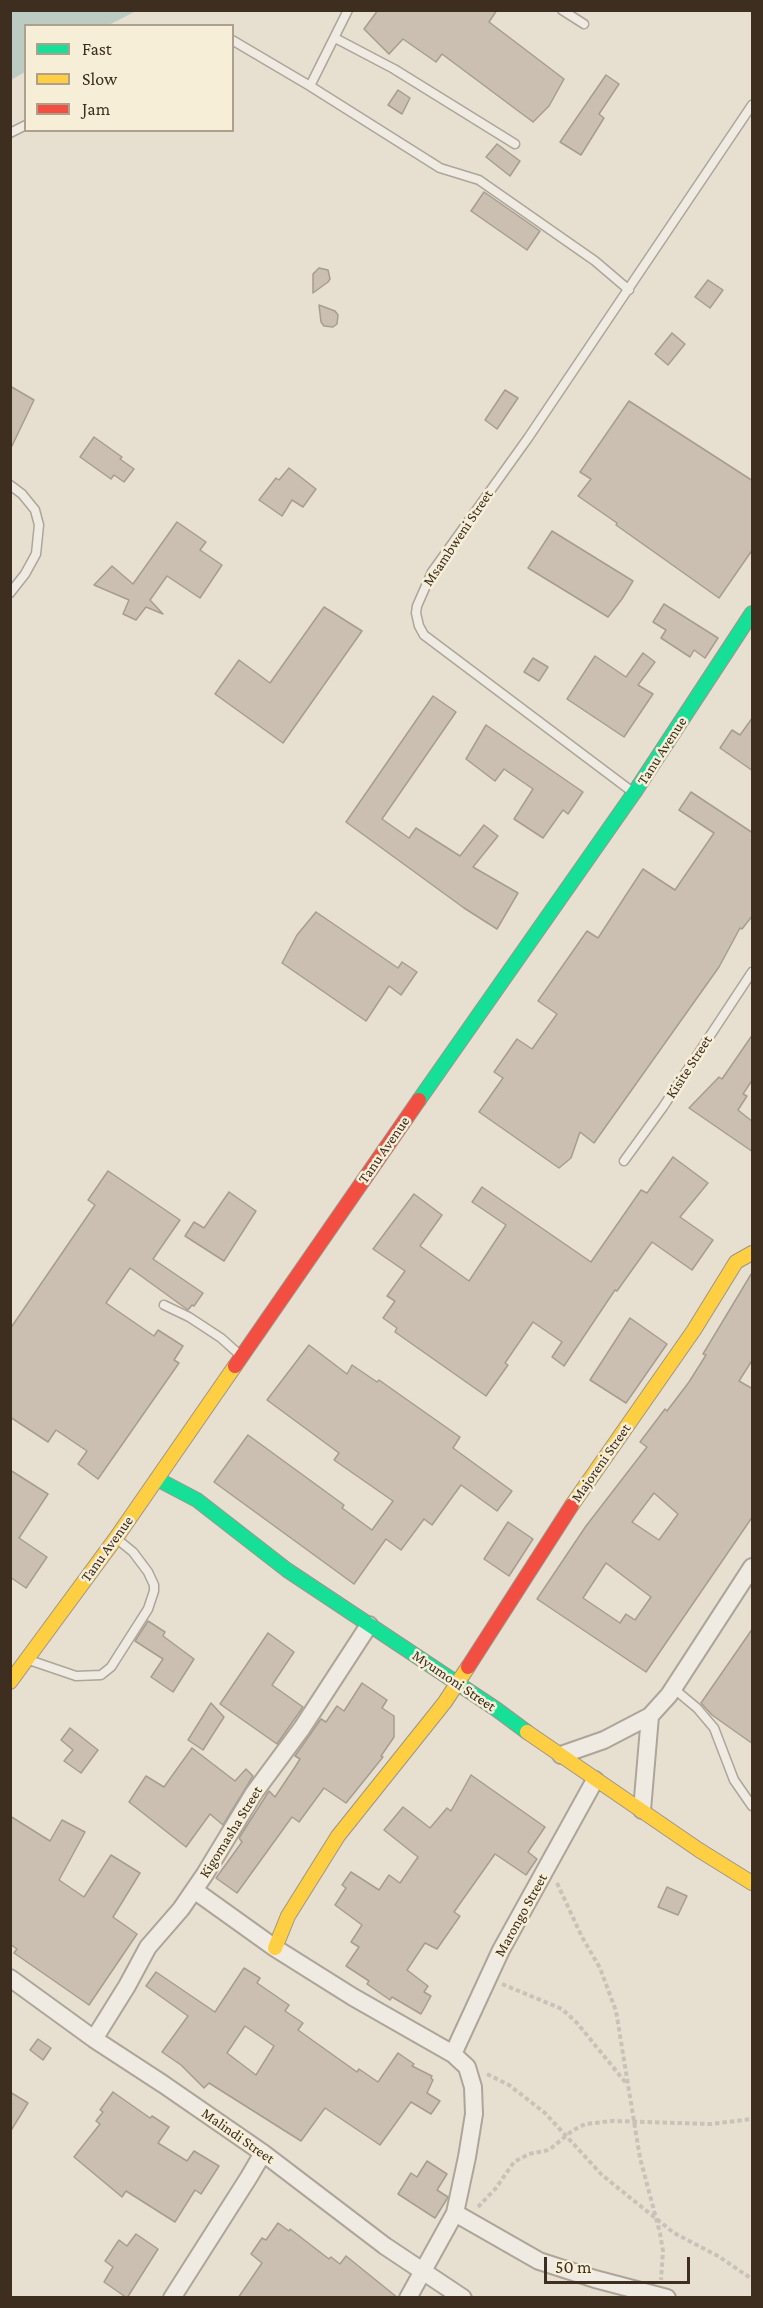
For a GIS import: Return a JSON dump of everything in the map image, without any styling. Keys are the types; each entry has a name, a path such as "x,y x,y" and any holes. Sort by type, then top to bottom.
{"street":[{"name":"Tanu Avenue","path":"10,1682 116,1538 542,922 634,793 742,635 753,614"},
{"name":"Majoreni Street","path":"275,1948 288,1916 338,1836 445,1702 561,1521 689,1338 736,1262 753,1253"},
{"name":"Myumoni Street","path":"157,1479 197,1500 287,1570 457,1683 699,1850 753,1883"},
{"path":"561,1755 604,1740 650,1716 673,1688 753,1567"},
{"name":"Kigomasha Street","path":"94,2039 148,1947 194,1890 254,1793 302,1728 369,1625"},
{"path":"642,1810 650,1716"},
{"name":"Marongo Street","path":"453,2054 501,1950 596,1780"},
{"path":"194,1890 275,1948 353,1997 453,2054 467,2067 473,2087 474,2114 459,2215 435,2246 425,2271 408,2298"},
{"name":"Malindi Street","path":"10,1978 94,2039 262,2153 385,2246 463,2298"},
{"path":"172,2298 262,2153"},
{"path":"459,2215 538,2261 662,2297"}],"lane":[{"path":"310,86 348,10"},
{"path":"562,10 584,24"},
{"path":"335,38 394,69 515,144"},
{"path":"234,41 440,168 479,180 595,261 629,290"},
{"name":"Msambweni Street","path":"634,793 424,635 416,613 419,598 432,572 528,438 753,105"},
{"path":"10,133 24,126"},
{"path":"10,486 22,494 35,510 39,525 36,554 10,594"},
{"name":"Kisite Street","path":"624,1161 753,972"},
{"path":"164,1305 189,1317 221,1338 241,1355"},
{"path":"26,1659 76,1676 101,1675 111,1667 148,1609 154,1591 154,1585 148,1572 133,1552 116,1538"},
{"path":"673,1688 697,1708 714,1728 734,1780 753,1806"}],"path":[{"path":"549,1863 572,1917 609,1989 621,2036 626,2083 640,2158 663,2251 662,2297"},
{"path":"488,1979 515,1988 562,2009 577,2023 626,2083"},
{"path":"467,2067 509,2085 545,2113 607,2179 656,2219 674,2233 718,2256 753,2279"},
{"path":"459,2215 484,2201 514,2162 520,2158 549,2150 578,2127 592,2122 711,2124 753,2119"}],"shaded area":[{"path":"11,10 136,10 111,24 24,24 24,73 11,80"}],"building":[{"path":"378,10 497,10 489,22 564,79 549,106 533,122 442,54 436,62 403,39 389,54 364,29"},
{"path":"606,75 619,84 599,114 604,118 581,155 560,142"},
{"path":"398,90 410,98 402,114 388,105"},
{"path":"497,144 520,161 510,176 486,157"},
{"path":"484,192 540,231 527,250 471,211"},
{"path":"319,268 328,270 330,279 313,293 313,274"},
{"path":"708,280 723,290 710,308 695,297"},
{"path":"319,305 335,311 338,315 337,324 333,327 324,326 321,322"},
{"path":"672,333 685,344 668,365 655,354"},
{"path":"10,386 34,400 10,450"},
{"path":"505,390 518,398 497,429 485,420"},
{"path":"629,401 753,481 753,549 719,598 578,496 591,479 580,472"},
{"path":"94,437 122,457 120,459 134,469 124,482 114,475 111,479 80,457"},
{"path":"289,468 316,489 303,507 292,500 282,516 259,500 276,478 279,480"},
{"path":"177,522 206,542 200,550 222,565 200,598 167,576 150,600 163,614 146,607 136,620 123,614 129,600 94,585 112,566 133,584"},
{"path":"552,531 633,581 608,617 528,568"},
{"path":"664,604 718,638 705,658 694,650 690,657 661,638 666,630 653,622"},
{"path":"324,607 362,631 283,743 215,694 239,660 270,683"},
{"path":"643,653 655,662 638,685 653,694 624,737 567,699 595,656 626,677"},
{"path":"533,658 548,667 539,681 524,672"},
{"path":"433,696 456,712 382,819 409,838 416,828 460,856 484,825 498,836 473,867 518,893 497,929 464,908 346,822"},
{"path":"753,717 753,771 720,748 732,730 740,735"},
{"path":"486,725 583,792 568,814 563,810 543,838 514,819 533,789 504,769 495,781 466,759"},
{"path":"691,792 753,833 753,915 742,929 740,928 719,967 594,1143 580,1132 571,1158 559,1168 479,1112 503,1078 494,1072 517,1039 532,1049 557,1014 538,1001 587,931 598,938 643,869 675,890 714,833 679,810"},
{"path":"316,912 398,968 402,962 417,972 401,995 389,986 366,1021 282,963 297,935"},
{"path":"753,1034 753,1079 743,1094 747,1096 738,1110 753,1122 753,1152 689,1108 719,1077 722,1079"},
{"path":"673,1157 708,1183 680,1217 713,1240 692,1270 652,1242 617,1291 615,1290 564,1366 552,1357 562,1342 533,1322 505,1363 508,1365 486,1396 395,1332 397,1328 383,1318 395,1301 387,1296 405,1271 373,1249 414,1194 442,1215 420,1246 469,1281 506,1225 472,1202 482,1187 591,1262 641,1190 647,1193"},
{"path":"108,1171 180,1220 153,1259 203,1293 194,1306 192,1305 188,1310 130,1268 106,1303 154,1336 158,1330 183,1346 174,1360 179,1363 98,1479 78,1464 87,1451 56,1430 48,1442 10,1417 10,1329 95,1205 88,1200"},
{"path":"229,1192 256,1211 224,1261 185,1236 194,1222 204,1228"},
{"path":"753,1271 753,1359 739,1381 753,1389 753,1516 646,1672 537,1599 586,1526 647,1447 640,1442 689,1382 706,1355 703,1354","holes":["654,1493 678,1514 659,1540 632,1522","606,1563 651,1597 635,1620 626,1614 620,1623 583,1598"]},
{"path":"630,1318 667,1344 626,1403 590,1380"},
{"path":"309,1345 347,1374 352,1365 377,1382 379,1380 460,1437 453,1448 512,1491 497,1511 461,1485 432,1525 424,1519 401,1550 386,1539 354,1584 214,1482 248,1435 344,1505 342,1508 372,1530 393,1501 334,1460 339,1453 267,1400"},
{"path":"10,1470 48,1494 19,1538 47,1557 26,1588 10,1577"},
{"path":"508,1522 533,1539 509,1576 484,1559"},
{"path":"148,1621 165,1632 163,1636 194,1659 173,1692 151,1677 163,1659 135,1641"},
{"path":"753,1628 753,1744 712,1715 701,1703"},
{"path":"268,1633 294,1652 272,1685 303,1707 277,1744 220,1704"},
{"path":"362,1683 387,1700 382,1708 394,1716 394,1737 381,1756 383,1757 346,1803 324,1788 299,1822 292,1817 237,1893 216,1878 242,1842 239,1838 269,1791 275,1797 300,1759 295,1756 321,1719 326,1722 337,1706 344,1711"},
{"path":"211,1703 224,1717 203,1750 188,1740"},
{"path":"70,1728 98,1750 81,1773 64,1761 73,1750 61,1740"},
{"path":"192,1748 235,1781 246,1769 253,1776 223,1825 210,1814 186,1847 129,1802 146,1776 164,1787"},
{"path":"471,1775 545,1827 528,1852 537,1859 526,1875 495,1854 454,1912 460,1916 437,1949 425,1943 407,1970 428,1986 424,1992 431,1996 421,2014 392,1997 390,2000 367,1984 369,1981 346,1966 359,1947 351,1942 362,1925 335,1905 346,1888 342,1885 351,1872 379,1890 389,1875 400,1883 418,1857 384,1830 403,1807 430,1828 447,1808 451,1811"},
{"path":"10,1816 50,1841 62,1820 85,1832 59,1880 84,1897 111,1855 140,1873 113,1917 137,1934 89,2005 14,1953 17,1949 10,1944"},
{"path":"667,1887 687,1896 678,1915 658,1907"},
{"path":"244,1968 260,1978 257,1983 289,2005 285,2011 303,2023 298,2030 357,2072 359,2069 378,2082 398,2053 414,2064 412,2066 432,2076 433,2080 427,2093 440,2101 431,2114 411,2102 380,2145 325,2108 301,2141 209,2083 204,2088 181,2065 162,2052 188,2016 146,1986 156,1972 215,2012","holes":["245,2026 274,2046 256,2075 227,2053"]},
{"path":"38,2039 51,2048 43,2060 30,2050"},
{"path":"10,2092 28,2103 10,2132"},
{"path":"113,2092 150,2118 152,2116 169,2127 158,2143 187,2161 194,2151 219,2166 201,2194 195,2190 175,2222 126,2191 122,2197 74,2157 100,2124 96,2121 103,2112 100,2110"},
{"path":"427,2161 447,2174 437,2190 448,2197 435,2218 398,2194 411,2173 417,2177"},
{"path":"278,2223 289,2231 290,2229 329,2259 331,2257 340,2264 346,2256 398,2298 238,2298 262,2263 251,2254 262,2238 266,2240"},
{"path":"136,2234 158,2249 127,2298 104,2282 113,2267 105,2261 119,2240 127,2246"}],"traffic: fast":[{"path":"419,1100 634,793 752,613"},
{"path":"157,1479 197,1500 287,1570 527,1732"}],"traffic: slow":[{"path":"572,1505 694,1330 736,1262 752,1253"},
{"path":"10,1682 116,1538 235,1366"},
{"path":"275,1948 288,1916 338,1836 445,1702 468,1667"},
{"path":"527,1732 699,1850 752,1883"}],"traffic: jam":[{"path":"235,1366 419,1100"},
{"path":"468,1667 572,1505"}]}
